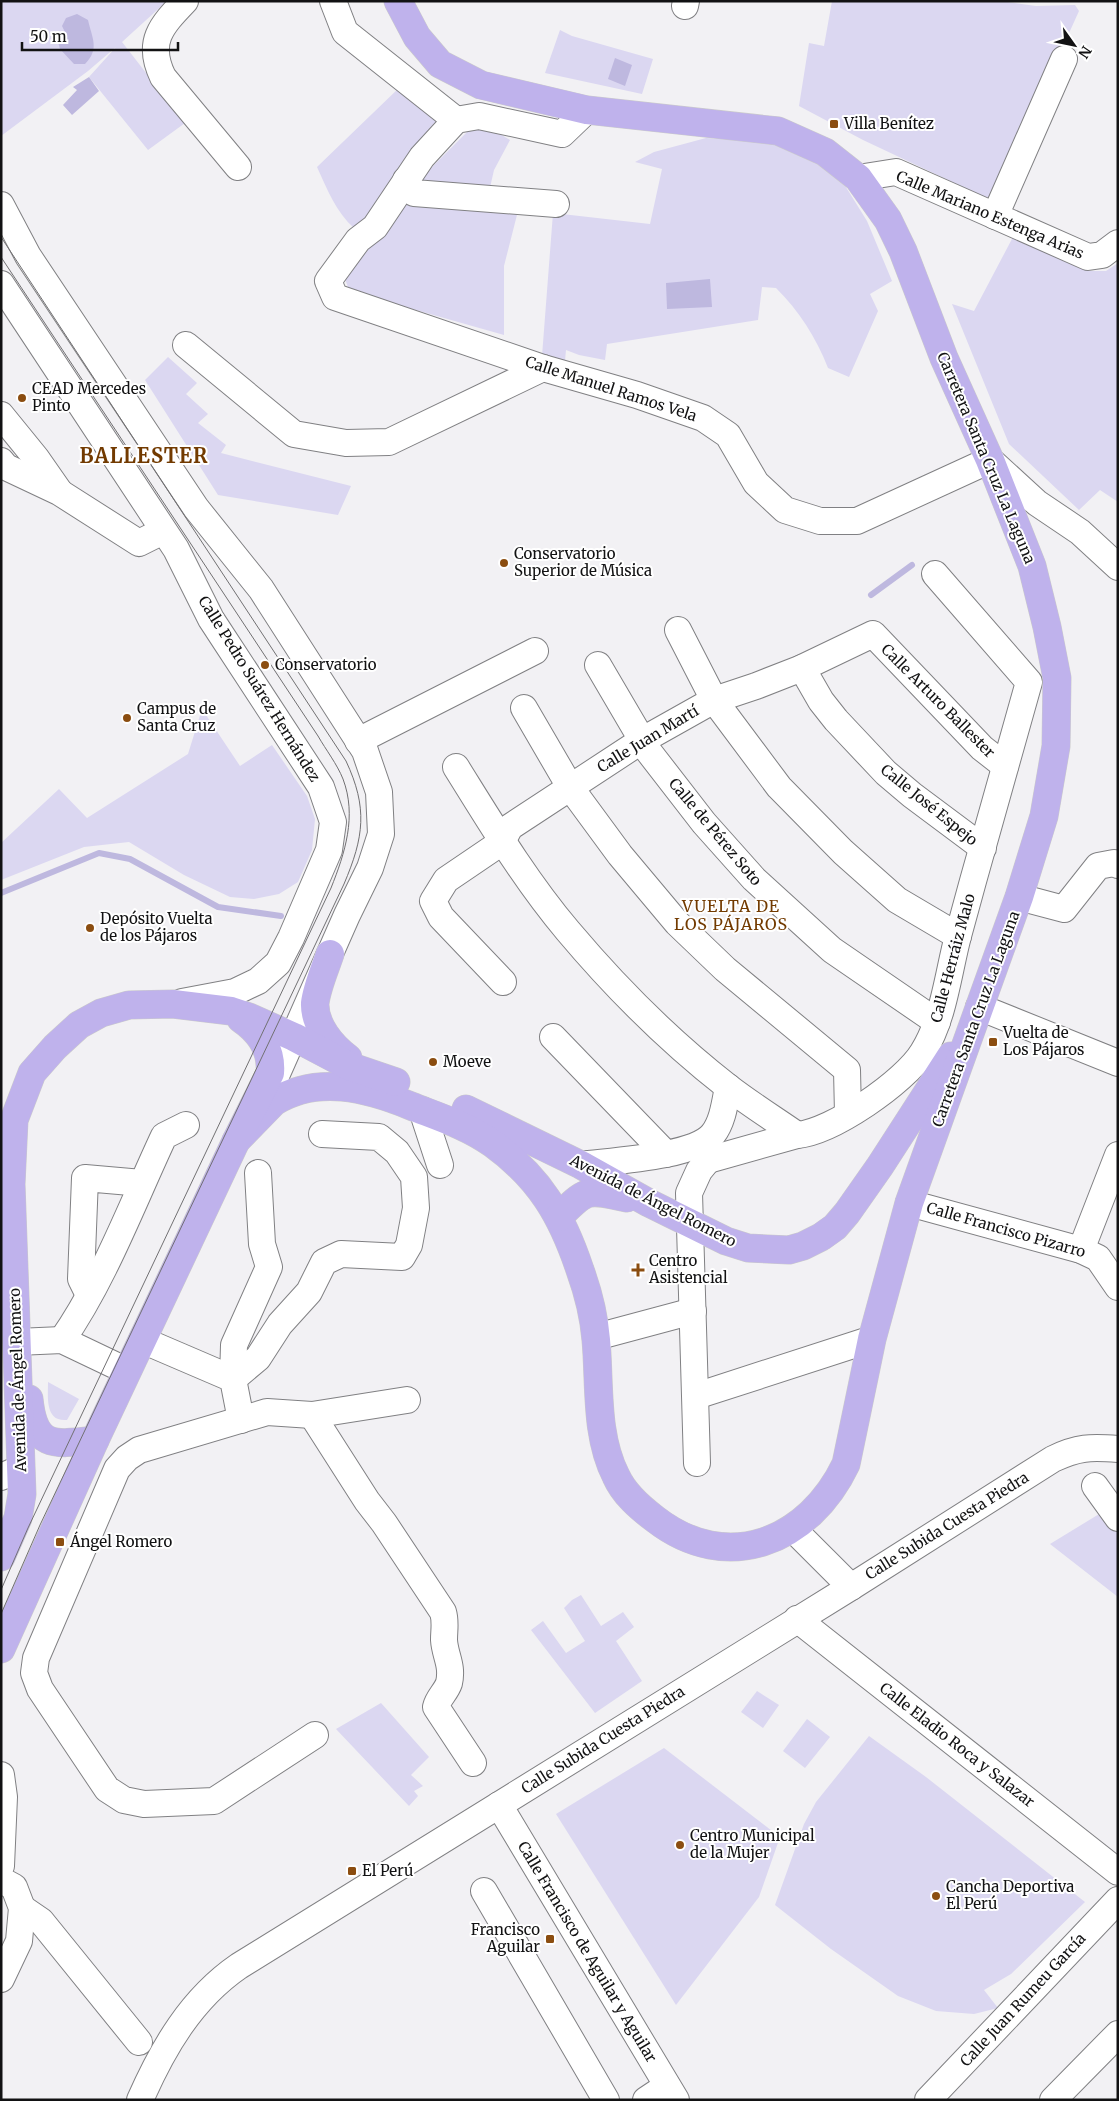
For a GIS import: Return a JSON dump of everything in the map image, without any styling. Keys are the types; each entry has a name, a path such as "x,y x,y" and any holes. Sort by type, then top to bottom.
{"main road":[{"name":"Carretera Santa Cruz La Laguna","path":"236,1141 274,1102 291,1093 323,1086 360,1089 386,1096 460,1126 491,1143 528,1174 543,1192 569,1237 587,1289 596,1337 601,1421 607,1453 616,1476 628,1496 662,1524 704,1544 726,1548 750,1546 792,1528 826,1498 837,1483 846,1464 872,1339 910,1199 1019,897 1046,807 1056,746 1056,678 1047,627 1032,566 990,460 944,358 903,251 888,220 858,178 825,152 778,131 587,110 481,85 440,64 417,37 398,1"},
{"path":"330,954 315,1002 316,1016 325,1034 336,1049 362,1070"},
{"name":"Avenida de Ángel Romero","path":"1,1558 21,1506 11,1472 17,1352 11,1184 14,1120 32,1073 55,1047 73,1031 101,1013 129,1005 173,1004 231,1011 294,1037 349,1066 470,1111 581,1165 726,1241 748,1248 789,1250 803,1246 835,1226 847,1213 880,1166 978,1011"},
{"path":"1,1649 95,1440 236,1141 256,1105 270,1074 271,1061 267,1048 255,1031 231,1011"},
{"path":"880,1166 894,1164 906,1171 910,1178 910,1199"},
{"path":"559,1217 584,1194 595,1192 650,1202"},
{"path":"17,1352 27,1383 32,1421 37,1432 47,1439 60,1443 95,1440"}],"street":[{"path":"185,1 162,26 156,45 157,64 163,77 238,167"},
{"path":"333,1 345,32 456,120"},
{"path":"994,216 1064,59"},
{"path":"556,204 414,193 406,180 422,157 456,120 478,116 562,134 587,110"},
{"name":"Calle Mariano Estenga Arias","path":"858,178 896,172 1088,258 1102,256 1118,243"},
{"name":"Calle Manuel Ramos Vela","path":"406,180 375,227 358,240 328,281 335,296 543,368 636,395 703,418 728,435 756,483 784,510 820,522 857,521 990,460"},
{"path":"1,204 28,256 196,508 261,589 365,751 379,792 380,834 370,868 294,1037 274,1078 256,1105"},
{"name":"Calle Pedro Suárez Hernández","path":"1,284 176,550 211,619 321,787 333,822 329,850 291,938 278,963 258,982 235,992 173,1004"},
{"path":"186,344 294,434 346,443 389,442 543,368"},
{"path":"1,415 36,458 59,492"},
{"path":"990,460 1037,503 1080,532 1118,567"},
{"path":"1,461 6,467 59,492 139,543 163,531"},
{"name":"Calle Herráiz Malo","path":"581,1165 666,1154 703,1153 808,1134 848,1114 883,1093 913,1065 923,1051 937,1022 958,936 1029,682 935,574"},
{"path":"678,630 714,700 779,787 843,852 897,900 958,936"},
{"name":"Calle Juan Martí","path":"504,982 441,918 433,901 446,880 502,842 510,827 641,741 714,700 802,668 873,634"},
{"name":"Calle Arturo Ballester","path":"873,634 982,748 1005,766"},
{"path":"358,741 535,650"},
{"name":"Calle de Pérez Soto","path":"598,665 641,741 704,823 766,892 832,950 937,1022"},
{"name":"Calle José Espejo","path":"802,668 821,700 836,720 886,773 912,795 983,848"},
{"path":"524,708 570,787 637,876 678,922 726,969 848,1070 848,1114"},
{"path":"456,768 502,842 567,930 610,979 649,1018 728,1087 796,1135"},
{"path":"1019,897 1064,909 1098,866 1114,863 1118,865"},
{"path":"978,1011 1118,1063"},
{"path":"553,1037 666,1154"},
{"path":"697,1463 688,1193 699,1171 703,1153 723,1113 728,1087"},
{"path":"422,1110 440,1165"},
{"path":"62,1340 89,1295 164,1136 186,1125"},
{"path":"233,1379 258,1358 280,1324 309,1292 324,1262 341,1254 402,1257 409,1245 416,1208 414,1177 397,1152 380,1137 322,1134"},
{"path":"1081,1250 1118,1155"},
{"path":"241,1420 233,1379 234,1345 269,1267 262,1244 258,1173"},
{"path":"89,1295 81,1279 85,1178 142,1183"},
{"name":"Calle Francisco Pizarro","path":"910,1199 1081,1250 1098,1258 1118,1287"},
{"path":"596,1337 693,1311"},
{"path":"696,1396 872,1339"},
{"path":"17,1352 62,1340 128,1371"},
{"path":"142,1340 233,1379"},
{"path":"315,1735 214,1802 134,1803 124,1800 107,1789 40,1689 34,1672 36,1658 117,1469 127,1458 139,1450 267,1412 312,1415 407,1400"},
{"path":"312,1415 367,1502 384,1523 443,1612 446,1622 444,1639 451,1667 447,1689 437,1702 436,1707 473,1763"},
{"name":"Calle Subida Cuesta Piedra","path":"140,2100 167,2044 197,2003 226,1974 851,1587 1052,1459 1071,1450 1084,1448 1118,1449"},
{"path":"1095,1486 1118,1518"},
{"path":"792,1528 851,1587"},
{"name":"Calle Eladio Roca y Salazar","path":"797,1619 1118,1872"},
{"path":"1,1775 4,1797 1,1866"},
{"name":"Calle Francisco de Aguilar y Aguilar","path":"499,1805 664,2096"},
{"path":"1,1880 14,1888 22,1908 19,1941 1,1979"},
{"path":"484,1891 606,2100"},
{"name":"Calle Juan Rumeu García","path":"928,2100 1118,1900"},
{"path":"22,1908 40,1921 139,2042"},
{"path":"1053,2100 1118,2034"}],"shaded area":[{"path":"1,1 167,1 122,42 185,123 148,150 89,77 116,47 88,71 1,136"},
{"path":"832,1 1001,1 1036,6 1075,5 1079,11 994,199 982,196 863,140 799,106 809,43 824,46"},
{"path":"77,14 88,20 94,43 90,59 85,64 74,64 60,49 58,42 65,32 62,26 66,18"},
{"path":"560,30 572,36 653,59 642,94 545,73"},
{"path":"615,58 632,65 625,86 608,79"},
{"path":"89,77 99,91 72,115 63,105 77,90 73,87"},
{"path":"400,87 441,126 375,217 354,228 337,207 317,167"},
{"path":"478,121 510,140 494,170 489,192 424,186 422,177"},
{"path":"706,138 764,141 794,148 836,171 867,221 892,281 870,294 878,311 849,377 828,368 806,325 776,288 762,287 758,320 607,344 605,360 579,355 566,350 565,361 542,356 553,213 650,224 662,169 635,162 654,152"},
{"path":"409,196 519,207 504,266 504,335 363,295 348,287 345,279 346,266"},
{"path":"1013,237 1090,271 1106,271 1118,263 1118,502 1100,490 1079,510 1009,444 952,304 974,311"},
{"path":"710,279 712,307 667,309 666,283"},
{"path":"168,357 197,383 186,394 208,414 198,423 226,445 221,453 351,486 338,515 218,495 145,380"},
{"path":"202,709 240,766 272,745 307,796 315,819 312,850 298,882 279,894 254,899 230,897 184,875 129,842 84,847 1,880 1,843 59,789 87,818 188,754"},
{"path":"48,1382 79,1399 67,1420 60,1420 51,1413 48,1402"},
{"path":"1118,1490 1118,1597 1050,1544 1109,1508 1103,1499"},
{"path":"581,1595 601,1626 623,1612 634,1627 616,1641 642,1681 595,1713 531,1630 543,1621 566,1653 585,1641 564,1608"},
{"path":"757,1691 779,1705 763,1728 741,1712"},
{"path":"381,1703 429,1757 411,1775 423,1786 414,1791 418,1796 409,1806 336,1729"},
{"path":"807,1719 830,1737 805,1768 783,1751"},
{"path":"869,1736 926,1777 1085,1902 1011,1974 984,1990 998,2008 974,2014 936,2011 898,1996 831,1949 775,1905 804,1824 816,1802"},
{"path":"664,1748 780,1837 759,1897 676,2005 556,1814"}],"waterway":[{"path":"871,595 912,565"},
{"path":"1,893 99,853 130,859 218,907 281,916"}],"tram line":[{"path":"1,237 346,761 358,793 361,822 356,852 344,884 40,1525 1,1614"},
{"path":"1,257 318,736 341,773 349,807 348,834 345,848 331,888 28,1528 1,1590"}],"place":[{"name":"Villa Benítez","path":"834,124"},
{"name":"CEAD Mercedes Pinto","path":"22,398"},
{"name":"Conservatorio Superior de Música","path":"504,563"},
{"name":"Conservatorio","path":"265,665"},
{"name":"Campus de Santa Cruz","path":"127,718"},
{"name":"Depósito Vuelta de los Pájaros","path":"90,928"},
{"name":"Vuelta de Los Pájaros","path":"993,1042"},
{"name":"Moeve","path":"433,1062"},
{"name":"Centro Asistencial","path":"638,1270"},
{"name":"Ángel Romero","path":"60,1542"},
{"name":"Centro Municipal de la Mujer","path":"680,1845"},
{"name":"El Perú","path":"352,1871"},
{"name":"Cancha Deportiva El Perú","path":"936,1896"},
{"name":"Francisco Aguilar","path":"550,1939"}],"district":[{"name":"BALLESTER","path":"144,456"},
{"name":"VUELTA DE LOS PÁJAROS","path":"731,915"}]}
